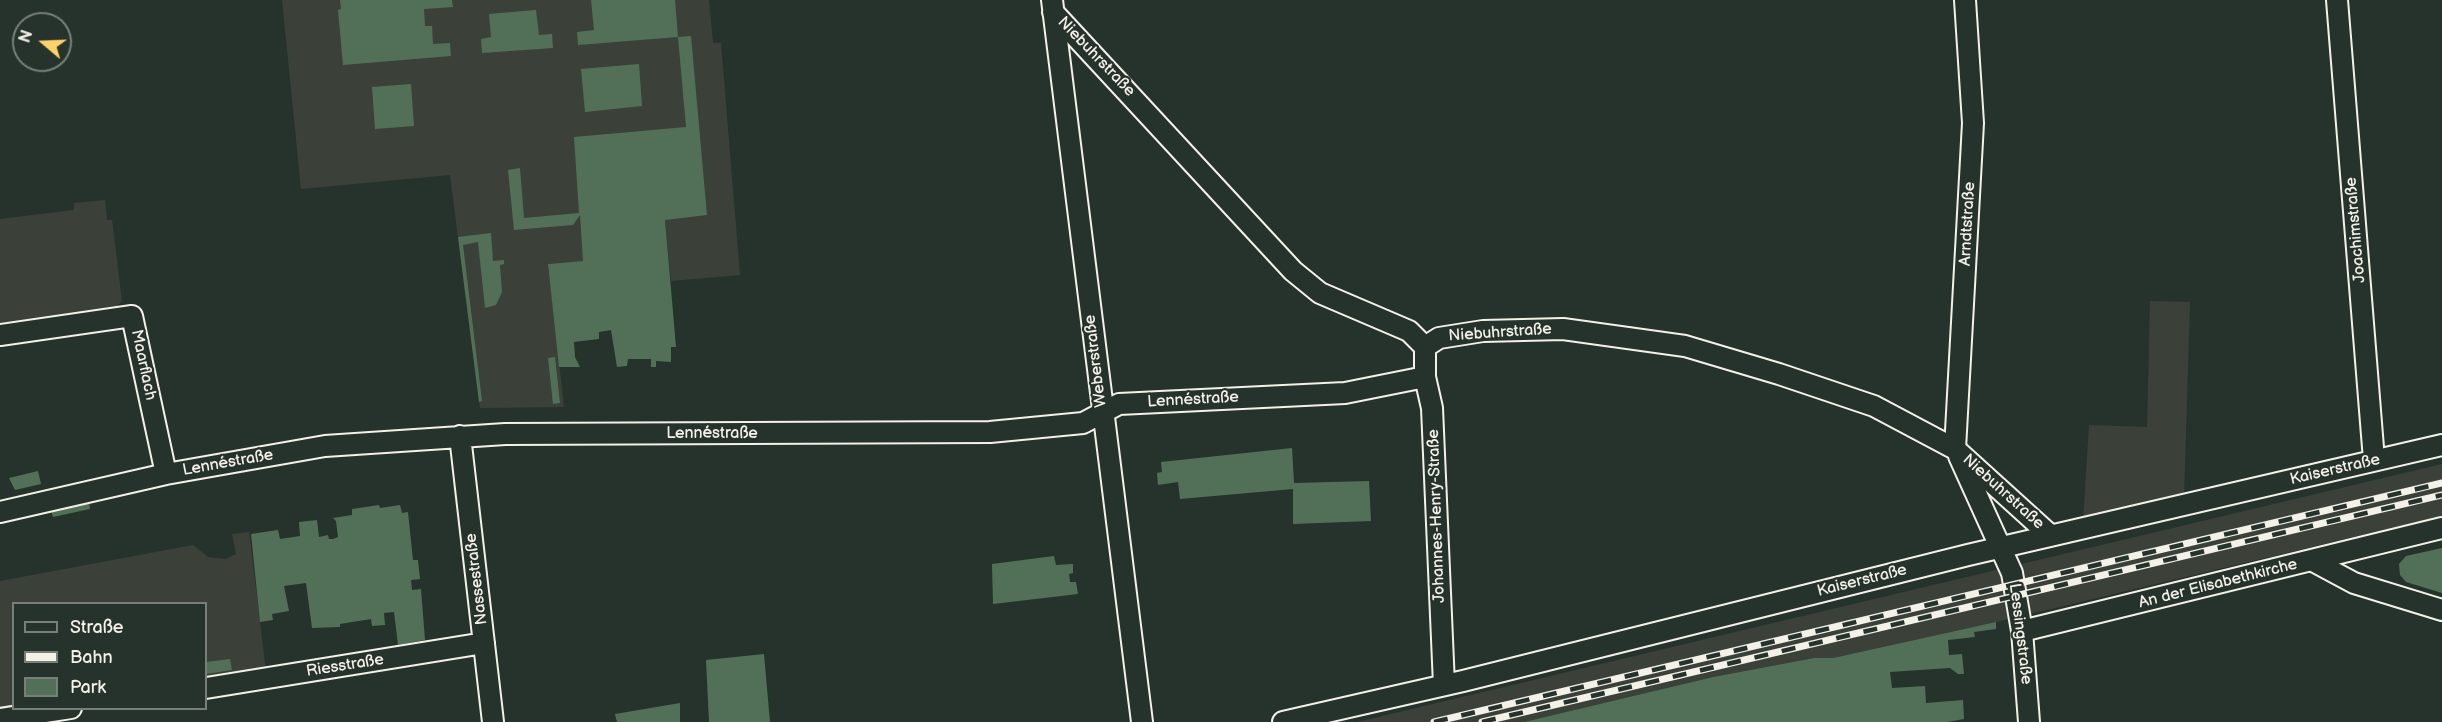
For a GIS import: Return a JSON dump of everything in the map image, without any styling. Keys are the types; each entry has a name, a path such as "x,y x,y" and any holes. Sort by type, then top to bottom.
{"street":[{"name":"Arndtstraße","path":"1955,449 1973,123 1965,0"},
{"name":"Joachimstraße","path":"2337,0 2382,459"},
{"name":"Niebuhrstraße","path":"1053,6 1293,271 1320,293 1409,331 1425,347 1439,338 1483,332 1563,329 1685,346 1779,374 1874,406 1955,449 2052,536"},
{"name":"Weberstraße","path":"1053,6 1142,722"},
{"name":"Maarflach","path":"0,335 132,316 166,474"},
{"name":"Johannes-Henry-Straße","path":"1425,347 1425,376 1432,408 1453,683"},
{"name":"Lennéstraße","path":"0,512 166,474 325,446 460,436 990,432 1083,423 1119,404 1346,393 1425,376"},
{"name":"Nassestraße","path":"460,436 493,722"},
{"name":"Kaiserstraße","path":"1283,722 1453,683 2001,547 2442,445"},
{"name":"Niebuhrstraße","path":"1955,449 2001,547"},
{"path":"2313,561 2442,528"},
{"name":"Lessingstraße","path":"2001,547 2018,595 2029,722"},
{"name":"An der Elisabethkirche","path":"2022,632 2313,561 2354,583 2442,610"},
{"name":"Riesstraße","path":"207,688 484,643"},
{"path":"0,719 58,710"}],"shaded area":[{"path":"282,0 709,0 713,43 721,43 740,275 671,281 665,219 635,257 548,264 564,407 480,408 450,175 301,189"},
{"path":"105,200 107,220 112,220 122,301 114,309 0,323 0,219 74,210 74,203"},
{"path":"2150,301 2190,302 2184,497 2083,522 2089,425 2147,427"},
{"path":"2442,464 2442,516 1996,622 1833,658 1814,658 1713,677 1524,722 1357,722"},
{"path":"249,532 267,679 207,688 207,602 12,602 12,710 0,719 0,581 193,545 208,557 225,559 236,554 232,534"}],"green space":[{"path":"340,0 452,0 453,7 424,9 425,26 432,26 433,44 450,43 451,56 343,65 338,10 341,9"},
{"path":"591,0 675,0 678,37 578,45 577,32 594,30"},
{"path":"536,10 539,35 552,34 553,48 482,53 481,39 491,37 489,14"},
{"path":"691,36 707,215 665,220 676,347 671,347 671,362 656,361 656,367 651,367 651,359 628,359 627,366 617,367 611,330 599,332 599,339 574,342 575,357 580,367 559,367 548,264 583,261 580,215 573,225 514,230 508,170 520,168 524,218 579,213 574,137 686,127 678,37"},
{"path":"639,64 642,106 585,112 581,69"},
{"path":"411,84 414,126 375,129 372,87"},
{"path":"491,233 493,261 504,260 504,264 500,265 502,292 496,305 485,308 478,242 463,245 482,401 479,402 458,237"},
{"path":"555,357 560,403 553,404 548,358"},
{"path":"1292,448 1294,483 1369,481 1371,521 1293,524 1293,489 1180,499 1178,482 1158,485 1157,473 1162,472 1161,462"},
{"path":"38,471 41,484 15,490 9,478"},
{"path":"89,501 90,509 53,517 51,510"},
{"path":"379,505 380,508 400,505 402,513 408,512 413,560 418,560 420,579 411,580 412,590 421,589 425,640 398,645 394,612 384,613 385,625 372,626 371,619 340,624 340,627 312,628 306,583 284,586 289,611 272,614 273,620 260,622 251,534 278,530 280,539 300,536 299,522 317,520 319,537 328,535 329,539 333,539 338,537 336,521 333,518 352,515 352,509"},
{"path":"2442,548 2442,593 2406,582 2400,575 2399,564 2406,556"},
{"path":"1054,556 1056,565 1073,564 1073,573 1069,574 1070,582 1076,582 1078,594 993,604 992,564"},
{"path":"1996,622 1996,629 1974,632 1975,637 1948,640 1949,655 1962,654 1964,674 1958,674 1950,668 1890,672 1892,688 1925,686 1926,703 1963,700 1964,719 1947,722 1524,722 1713,677 1814,658 1833,658"},
{"path":"764,654 770,722 709,722 706,660"},
{"path":"230,659 232,670 207,674 207,662"},
{"path":"680,703 680,722 617,722 615,714"}],"railway":[{"path":"1434,722 2442,483"},
{"path":"1482,722 2442,495"}]}
